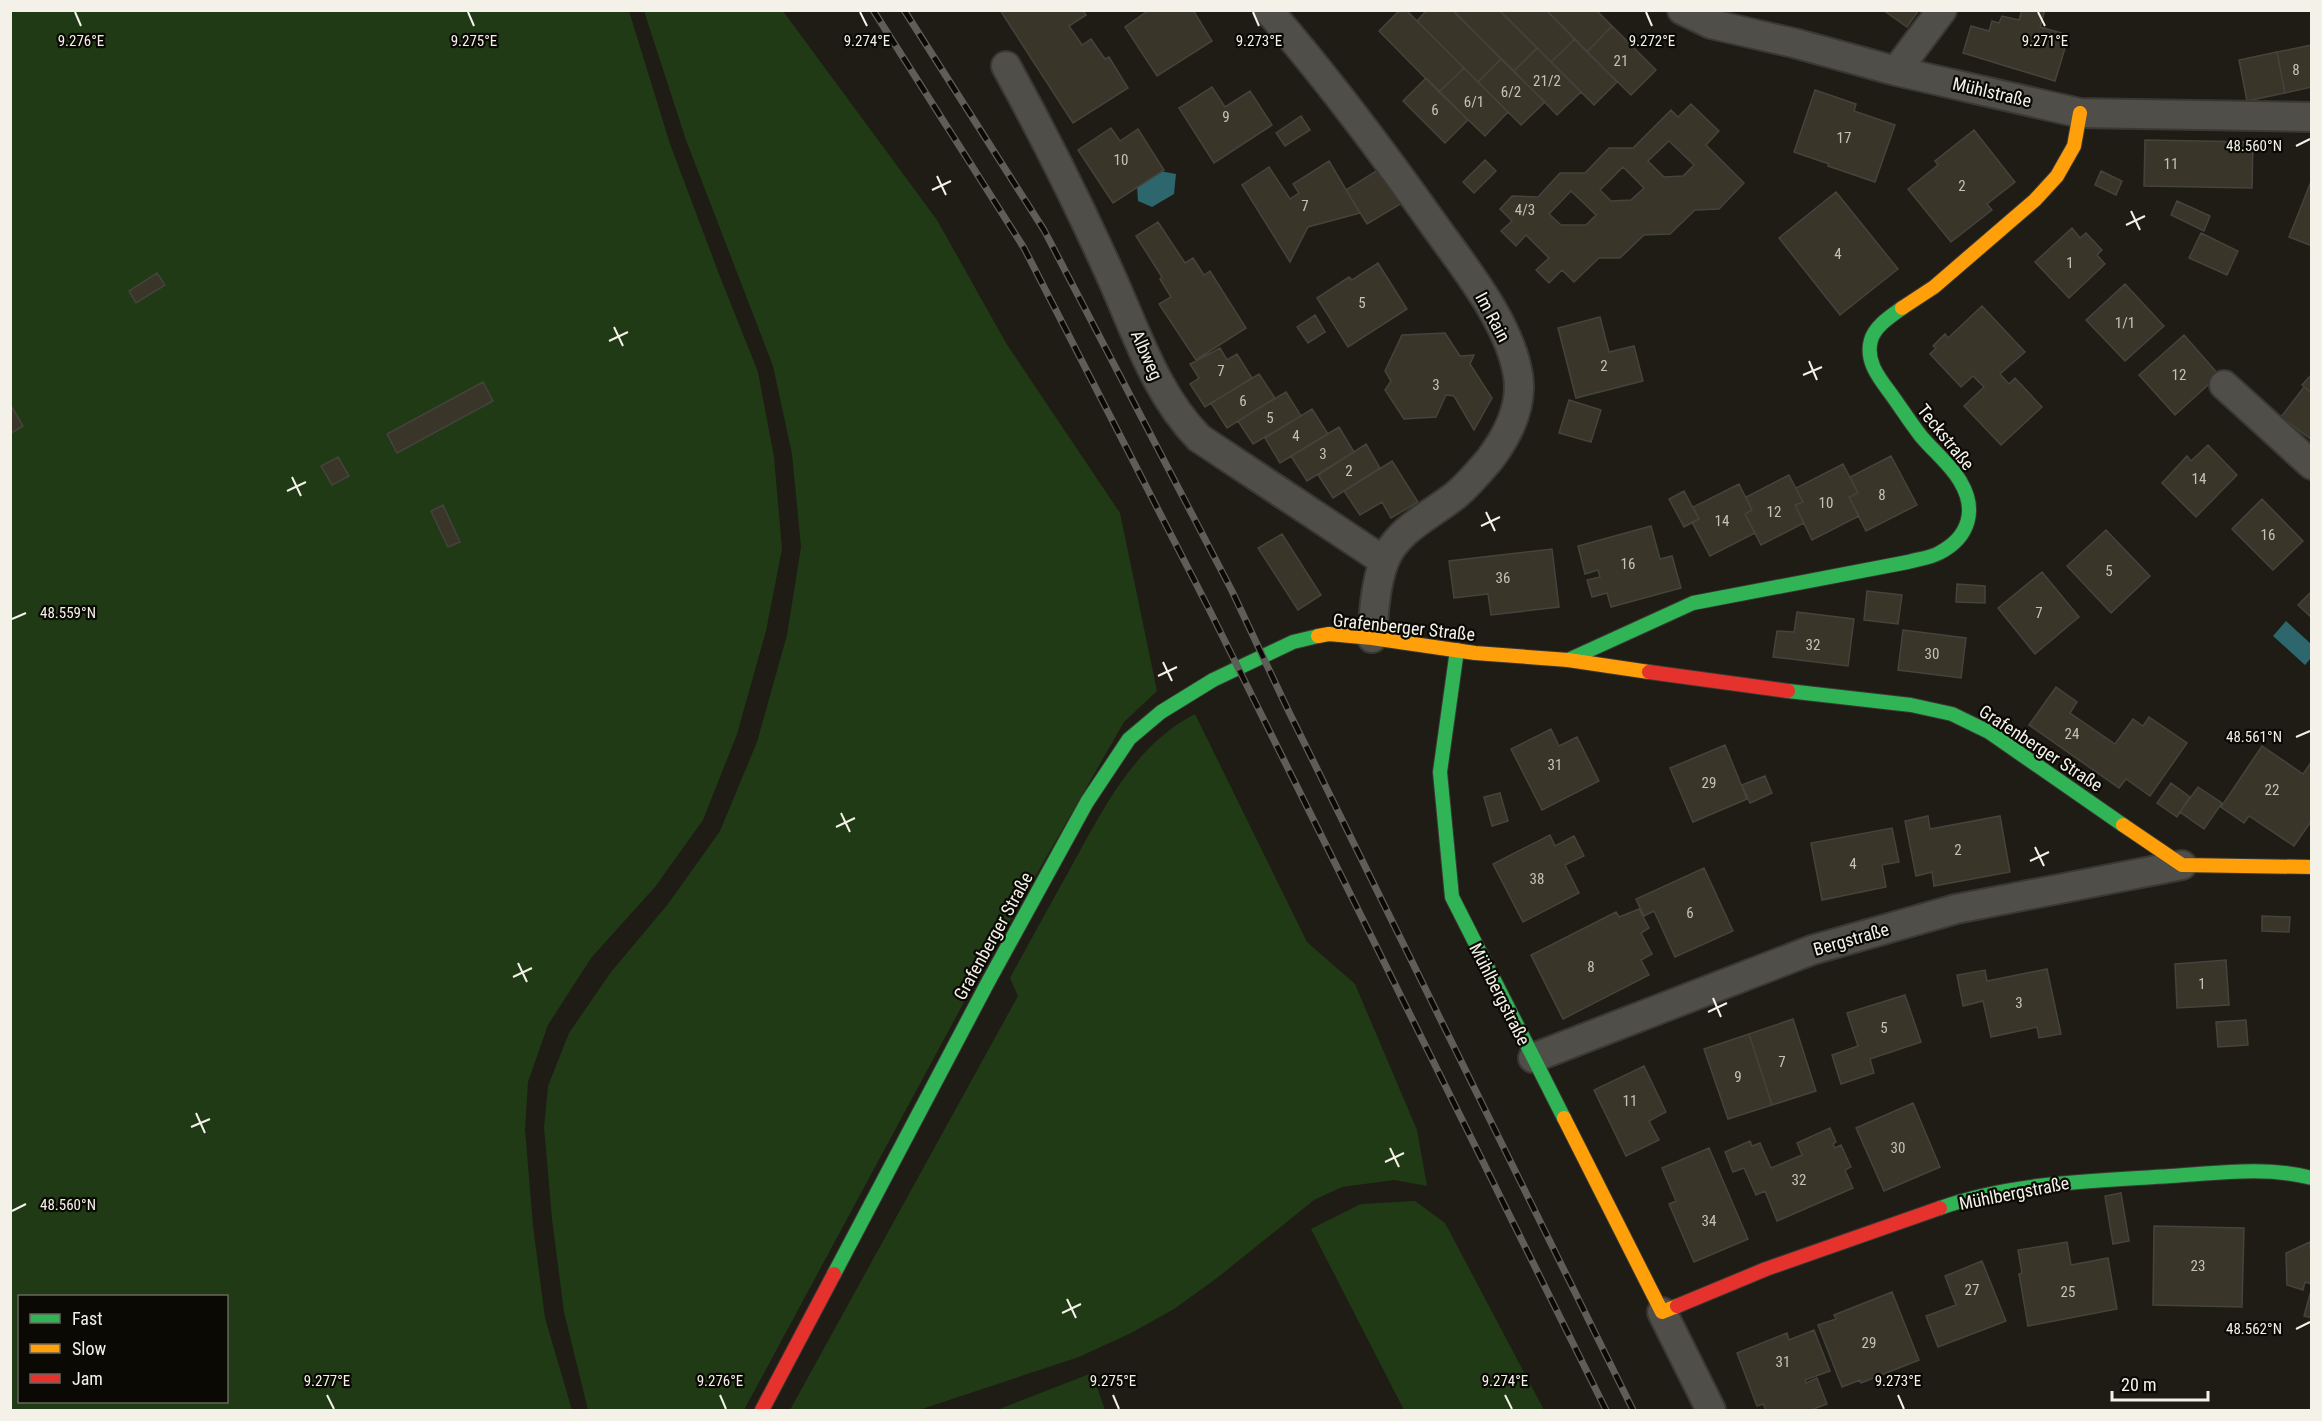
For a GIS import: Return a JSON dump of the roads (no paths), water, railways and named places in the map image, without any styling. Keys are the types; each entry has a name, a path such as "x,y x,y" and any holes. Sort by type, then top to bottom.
{"street":[{"name":"Im Rain","path":"1268,10 1379,148 1465,268 1509,344 1518,376 1517,405 1509,429 1492,456 1476,476 1456,495 1411,526 1395,543 1384,561 1376,595 1372,638"},
{"name":"Mühlstraße","path":"1682,10 1711,24 1794,43 1896,71 2080,113 2312,117"},
{"path":"1896,71 1942,10"},
{"name":"Albweg","path":"1006,66 1054,154 1150,364 1180,419 1199,438 1384,561"},
{"name":"Teckstraße","path":"1568,660 1694,603 1908,562 1938,553 1959,538 1970,519 1969,499 1959,479 1920,435 1877,375 1871,363 1869,351 1871,338 1884,321 1934,287 2035,200 2056,176 2074,146 2080,113"},
{"path":"2224,385 2312,465"},
{"name":"Grafenberger Straße","path":"762,1410 987,984 1088,802 1129,739 1161,712 1213,680 1293,642 1329,634 1372,638 1457,650 1568,660 1721,683 1911,705 1952,714 1989,732 2182,865"},
{"name":"Mühlbergstraße","path":"1457,650 1440,772 1452,897 1711,1410"},
{"path":"2182,865 2312,867"},
{"name":"Bergstraße","path":"1533,1058 1812,950 1956,909 2182,865"},
{"name":"Mühlbergstraße","path":"1662,1312 1766,1269 1971,1197 2070,1182 2251,1171 2288,1172 2312,1178"}],"water":[{"path":"1160,171 1176,174 1174,194 1152,207 1138,201 1137,186"},
{"path":"2286,621 2311,644 2311,658 2305,665 2273,636"}],"railway":[{"path":"873,10 1024,248 1210,611 1606,1410"},
{"path":"904,10 1044,230 1232,591 1289,712 1633,1410"}]}
